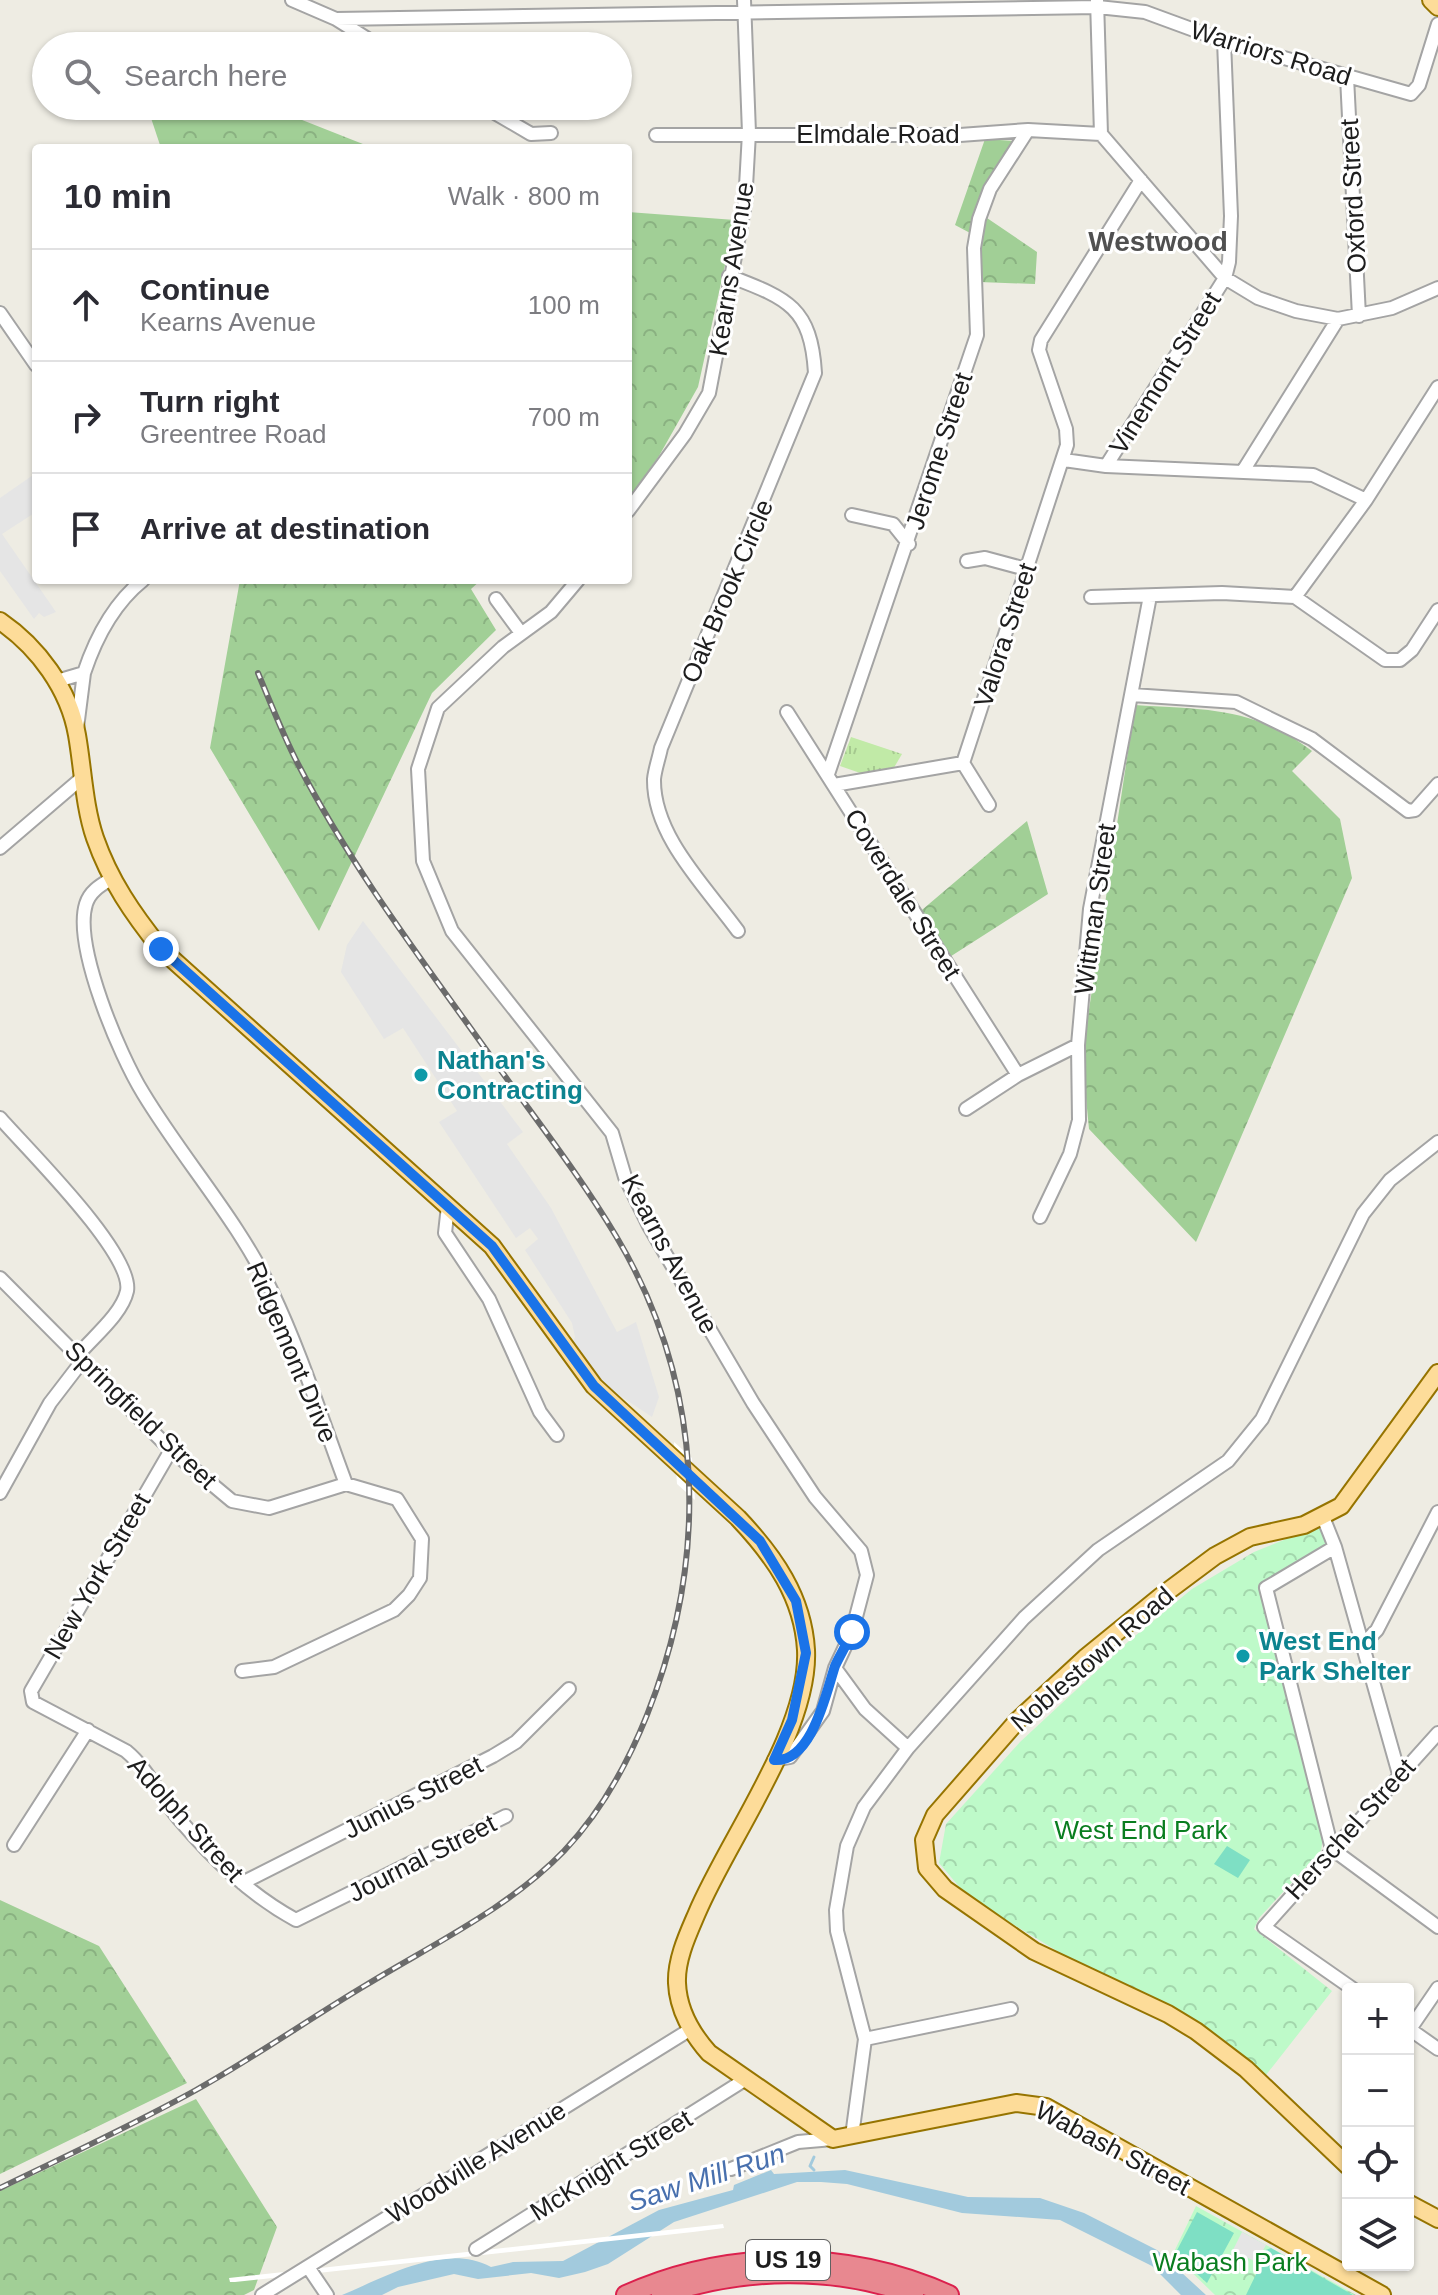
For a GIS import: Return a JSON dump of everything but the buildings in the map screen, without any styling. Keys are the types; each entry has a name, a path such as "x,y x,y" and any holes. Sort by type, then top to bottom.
{"highway":[{"name":"US 19","path":"626,2295 716,2267 787,2260 860,2267 911,2280 949,2295"},
{"name":"US 19","path":"661,2295 718,2280 788,2274 858,2280 914,2295"}],"main road":[{"path":"1431,0 1438,7"},
{"path":"0,621 19,634 57,681 77,731 94,835 111,879 161,949 492,1246 594,1386 738,1518 760,1541 786,1579 802,1622 806,1653 792,1720 709,1883 678,1961 679,1998 691,2029 709,2053 833,2139"},
{"name":"Noblestown Road","path":"1342,2160 1221,2048 1168,2014 1076,1973 996,1926 932,1878 923,1849 935,1815 1018,1720 1085,1658 1215,1556 1250,1537 1304,1525 1341,1506 1438,1373"},
{"name":"Wabash Street","path":"833,2139 1016,2103 1034,2103 1059,2113 1382,2295"},
{"path":"1414,2206 1438,2219"}],"street":[{"path":"292,0 336,19 357,32"},
{"path":"1098,3 1101,134 1225,278 1258,298 1296,311 1338,319 1392,308 1438,288"},
{"name":"Warriors Road","path":"336,19 744,6 1098,3 1145,12 1224,41 1411,94 1419,85 1438,24"},
{"name":"Kearns Avenue","path":"632,506 685,434 709,393 745,204 749,133 744,6"},
{"name":"Vinemont Street","path":"1106,466 1225,278 1229,262 1231,216 1224,41"},
{"name":"Oxford Street","path":"1347,77 1359,316"},
{"path":"507,120 531,134 551,133"},
{"name":"Elmdale Road","path":"656,135 960,135 1028,130 1101,134"},
{"name":"Jerome Street","path":"831,780 977,335 974,248 979,219 990,189 1028,130"},
{"path":"1141,180 1046,329 1039,350 1066,429 1064,460 1106,466 1313,475 1366,500"},
{"name":"Oak Brook Circle","path":"729,276 792,305 808,330 815,373 661,748 654,778 659,813 673,842 738,931"},
{"path":"0,313 32,359"},
{"path":"1243,471 1338,319"},
{"path":"1295,597 1366,500 1438,387"},
{"name":"Valora Street","path":"963,763 1064,460"},
{"path":"852,515 893,524 909,544"},
{"path":"967,561 985,558 1026,569"},
{"path":"77,731 84,673 94,642 116,607 139,584"},
{"name":"Kearns Avenue","path":"575,584 551,612 476,670 438,708 418,769 423,861 452,931 612,1133 625,1177 649,1226 753,1403 815,1497 861,1551 867,1575 863,1599 835,1668 823,1711 809,1735 790,1757 774,1760"},
{"path":"1091,597 1222,593 1295,597 1385,660 1400,660 1412,650 1438,610"},
{"name":"Wittman Street","path":"1040,1217 1070,1154 1079,1120 1078,1045 1090,909 1150,596"},
{"path":"496,599 521,633"},
{"path":"57,681 84,673"},
{"path":"1132,695 1236,702 1312,739 1399,807 1415,810 1438,784"},
{"name":"Coverdale Street","path":"787,712 1018,1075"},
{"path":"831,780 963,763 989,805"},
{"path":"0,848 83,777"},
{"name":"Ridgemont Drive","path":"111,879 96,888 86,905 87,942 105,1017 142,1092 234,1224 272,1292 346,1484"},
{"path":"966,1109 1018,1075 1078,1045"},
{"path":"0,1118 78,1204 117,1255 127,1276 127,1291 120,1305 50,1403 0,1493"},
{"path":"852,2136 865,2039 837,1931 838,1889 847,1846 864,1807 908,1748 1034,1608 1098,1550 1200,1482 1245,1442 1262,1419 1363,1214 1390,1180 1438,1142"},
{"path":"448,1206 445,1233 489,1299 540,1412 557,1435"},
{"name":"Springfield Street","path":"0,1278 171,1450 232,1501 247,1506 280,1506 346,1484"},
{"name":"New York Street","path":"33,1702 31,1691 171,1450"},
{"path":"242,1671 274,1667 394,1610 420,1578 422,1539 405,1509 397,1499 346,1484"},
{"path":"1361,1646 1377,1630 1438,1512"},
{"path":"1323,1517 1335,1547 1399,1774"},
{"path":"1335,1547 1266,1588 1332,1849 1438,1927"},
{"path":"835,1668 865,1709 908,1748"},
{"name":"Junius Street","path":"242,1883 493,1756 516,1742 569,1689"},
{"name":"Adolph Street","path":"33,1702 88,1730 139,1762 178,1818 267,1904 296,1920 338,1901"},
{"path":"14,1845 88,1730"},
{"name":"Herschel Street","path":"1344,1983 1264,1927 1438,1733"},
{"name":"Journal Street","path":"338,1901 506,1816"},
{"path":"1414,2022 1438,1988"},
{"path":"865,2039 1011,2009"},
{"name":"Woodville Avenue","path":"262,2295 691,2029"},
{"path":"1414,2032 1438,2049"},
{"name":"McKnight Street","path":"476,2249 605,2171 746,2079"},
{"name":"Wabash Street","path":"731,2169 798,2142 833,2139"},
{"path":"308,2267 327,2295"}],"green space":[{"path":"152,120 302,120 363,144 160,144"},
{"path":"985,139 1014,141 972,234 955,225"},
{"path":"632,212 735,220 698,387 659,456 632,494"},
{"path":"984,216 1037,252 1035,284 979,282"},
{"path":"239,584 477,584 471,589 496,630 432,693 319,931 210,748"},
{"path":"1135,705 1207,710 1248,718 1290,736 1312,751 1292,771 1340,819 1352,878 1196,1242 1089,1129 1082,1056"},
{"path":"851,737 902,754 892,771 863,774 840,766"},
{"path":"1027,821 1048,894 945,960 916,915"},
{"name":"West End Park","path":"1319,1526 1326,1546 1259,1585 1323,1838 1321,1851 1259,1918 1254,1929 1332,1991 1266,2075 1201,2028 1072,1960 968,1897 939,1863 946,1824 1020,1742 1130,1640 1192,1589 1254,1552"},
{"path":"1227,1846 1250,1860 1238,1878 1214,1864"},
{"path":"0,1900 99,1946 187,2083 0,2174"},
{"path":"196,2099 277,2227 254,2290 244,2295 0,2295 0,2191"},
{"name":"Wabash Park","path":"1196,2206 1356,2295 1215,2295 1173,2254"},
{"path":"1197,2212 1234,2233 1207,2283 1175,2254"},
{"path":"1271,2248 1353,2295 1246,2295 1263,2260 1263,2251"}],"shaded area":[{"path":"32,476 32,515 2,534 32,577 32,584 37,584 56,612 44,617 39,613 34,619 0,571 0,498"},
{"path":"363,921 523,1132 507,1144 551,1208 617,1332 636,1322 659,1397 652,1417 604,1385 583,1364 572,1346 575,1337 572,1323 525,1250 538,1239 530,1228 516,1238 439,1122 457,1111 403,1028 384,1039 341,972 347,945"},
{"path":"1242,2232 1266,2245 1256,2262 1233,2250"}],"water":[{"path":"771,2170 774,2174 845,2170 968,2197 1040,2198 1084,2213 1157,2250 1206,2295 1181,2295 1152,2266 1060,2220 962,2213 847,2184 797,2182 674,2222 608,2264 585,2272 559,2278 531,2273 478,2279 454,2274 398,2287 382,2295 342,2295 396,2272 435,2260 473,2260 491,2267 513,2262 563,2261 659,2210 733,2190 734,2185"}],"pier":[{"path":"674,1442 692,1458 695,1500 677,1484"},
{"path":"723,2224 724,2228 693,2232 235,2282 230,2282 229,2278"}],"waterway":[{"path":"814,2157 810,2166 814,2170"}],"railway":[{"path":"0,2188 124,2128 218,2077 470,1924 542,1871 590,1820 631,1752 667,1655 681,1594 688,1533 688,1472 682,1411 667,1351 645,1293 616,1236 589,1194 421,960 344,844 298,764 258,673"}],"place":[{"name":"Nathan's Contracting","path":"421,1075"},
{"name":"West End Park Shelter","path":"1243,1656"}],"district":[{"name":"Westwood","path":"1158,241"}],"route":[{"path":"161,949 492,1246 594,1386 738,1518 773,1558 796,1601 806,1653 792,1720 774,1760 784,1761 790,1757 816,1725 835,1668 852,1632"}],"water label":[{"name":"Saw Mill Run","path":"706,2177"}]}
